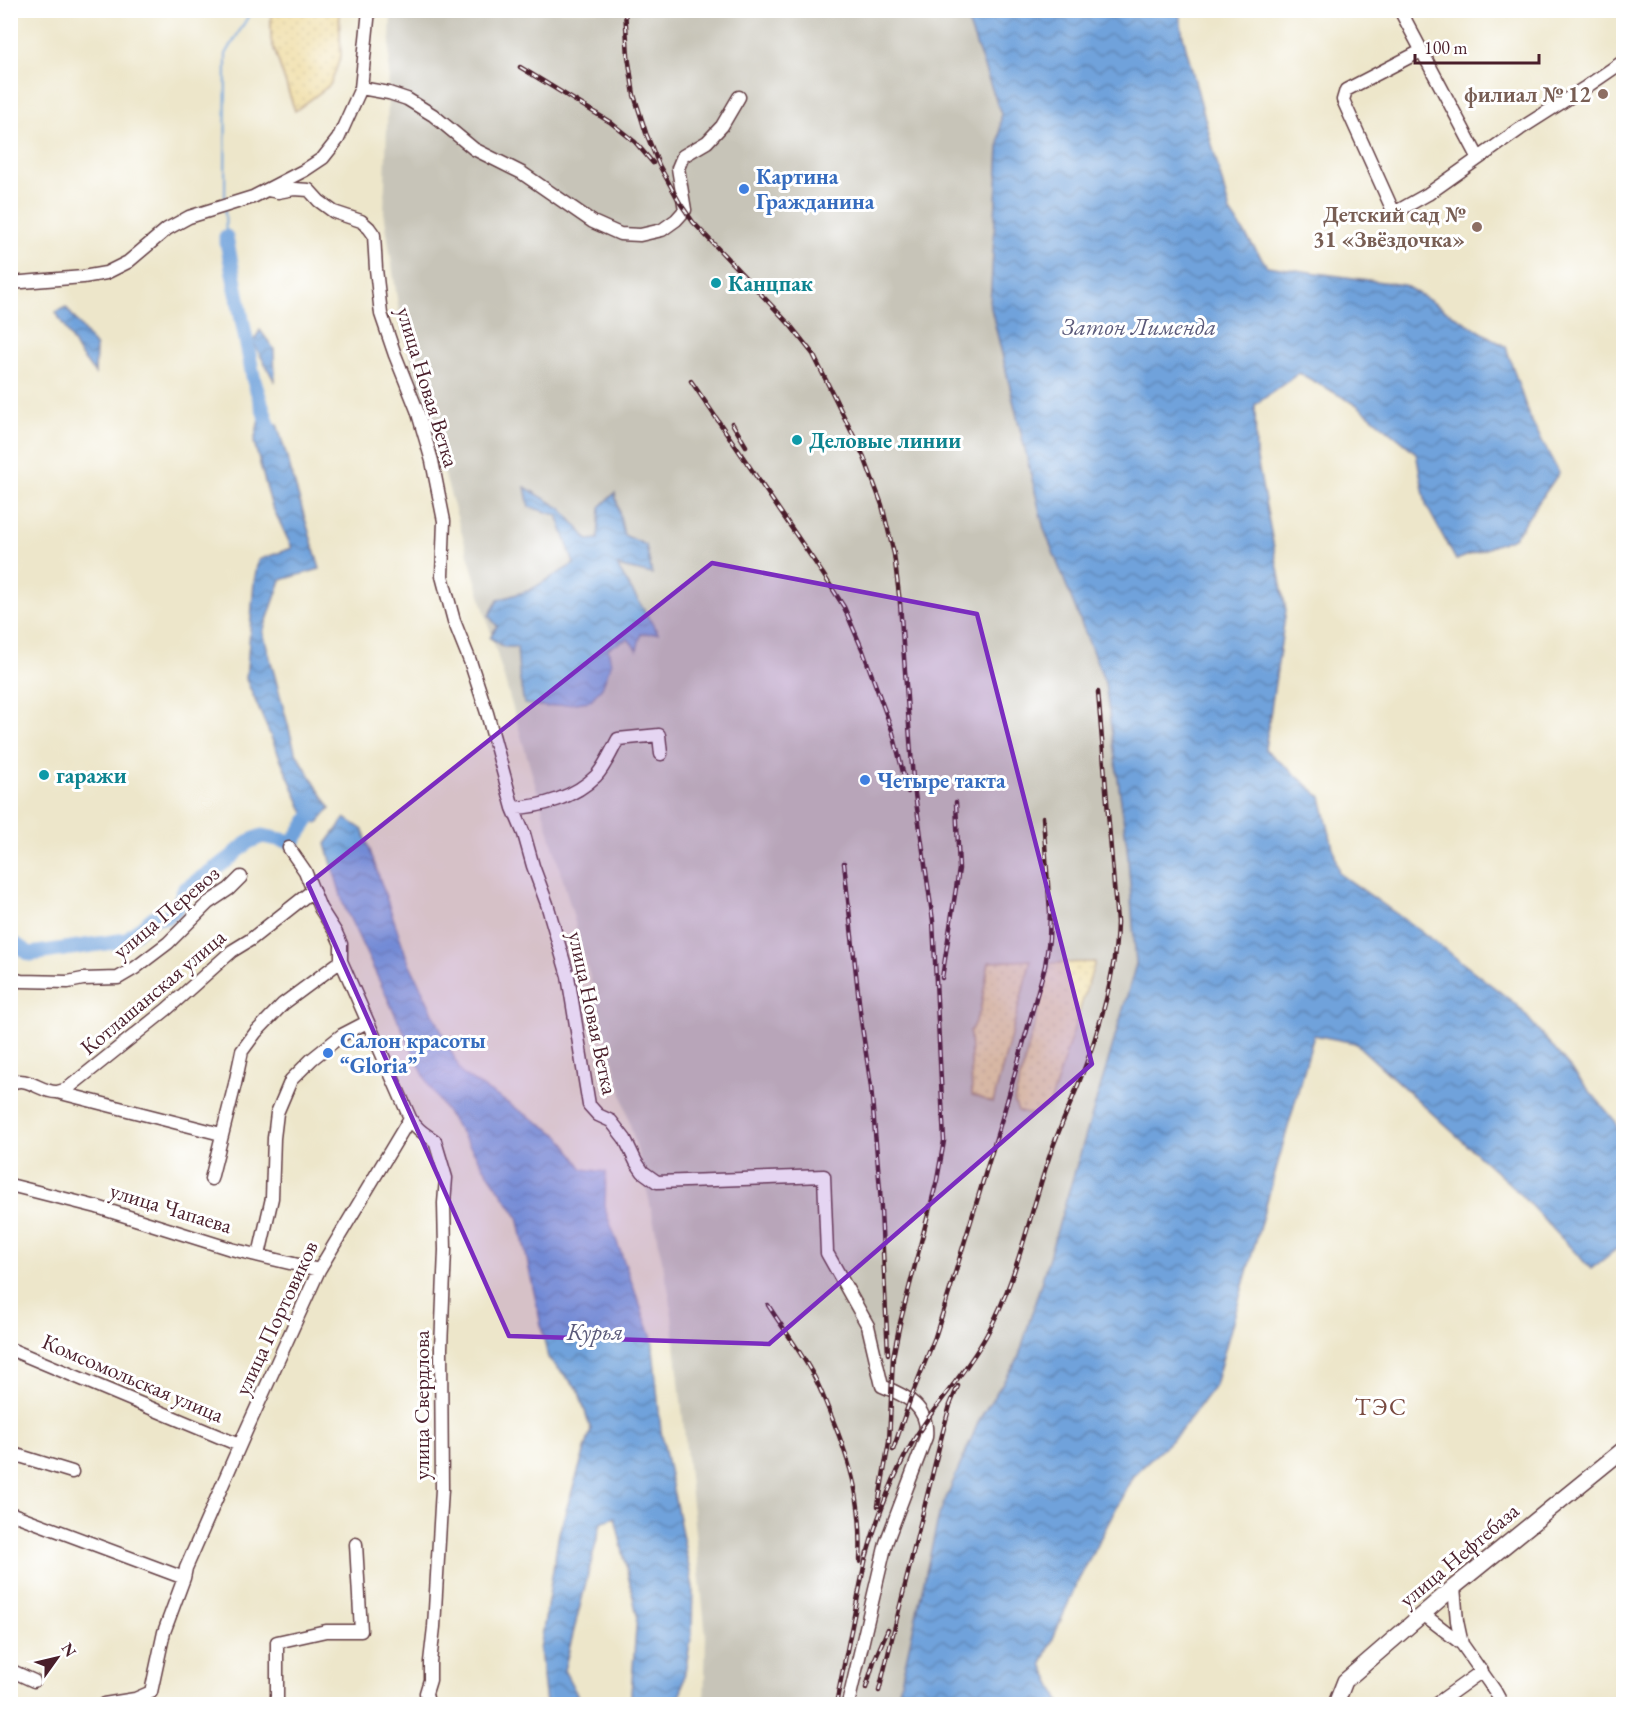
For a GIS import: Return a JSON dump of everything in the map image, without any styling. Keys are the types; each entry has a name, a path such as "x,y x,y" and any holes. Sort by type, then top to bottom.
{"main road":[{"name":"улица Нефтебаза","path":"1336,1704 1345,1681 1454,1587 1623,1449"}],"street":[{"path":"10,283 106,273 128,262 167,229 189,217 253,197 323,158 338,140 361,88 369,10"},
{"path":"1400,10 1478,158"},
{"path":"1420,51 1346,90 1343,100 1394,213 1428,194 1623,61"},
{"path":"361,88 407,99 433,115 474,149 522,173 593,222 620,234 640,235 662,230 685,210 678,168 683,156 707,142 722,126 739,97"},
{"name":"улица Новая Ветка","path":"268,189 278,192 294,189 309,190 334,212 361,221 374,235 381,314 417,410 432,461 444,521 442,576 454,621 470,661 513,807 547,904 568,975 589,1105 598,1115 611,1121 626,1139 643,1172 657,1182 824,1176 827,1253 868,1326 882,1386 902,1395 922,1411 927,1430 926,1437 886,1544 848,1704"},
{"path":"513,807 548,802 573,793 597,776 618,740 659,735 661,754"},
{"path":"289,848 305,871 320,908 341,944 340,962 410,1118"},
{"name":"улица Перевоз","path":"10,978 21,981 68,982 118,978 168,943 208,903 229,889 241,877"},
{"name":"Котлашанская улица","path":"57,1092 67,1089 167,1009 232,951 250,940 312,891"},
{"path":"211,1179 242,1052 256,1032 283,1004 340,962"},
{"path":"259,1255 272,1197 277,1113 291,1080 312,1059 342,1035 367,1022"},
{"path":"10,1084 22,1081 44,1089 221,1134"},
{"name":"улица Портовиков","path":"104,1704 135,1699 151,1692 164,1632 186,1568 239,1445 319,1270 410,1118"},
{"name":"улица Свердлова","path":"410,1118 422,1132 435,1141 446,1178 441,1348 442,1489 430,1680 426,1693 428,1704"},
{"name":"улица Чапаева","path":"10,1185 97,1207 231,1249 319,1270"},
{"name":"Комсомольская улица","path":"10,1349 239,1445"},
{"path":"10,1453 72,1472"},
{"path":"10,1513 184,1578"},
{"path":"277,1704 277,1642 326,1631 361,1631 356,1544"},
{"path":"1454,1587 1462,1644"},
{"path":"1423,1614 1462,1644 1502,1704"},
{"path":"10,1670 34,1681"},
{"path":"1436,1704 1482,1671"}],"highlighted area":[{"path":"712,563 977,614 1092,1064 769,1344 509,1336 308,884"}],"shaded area":[{"path":"391,11 964,11 1001,114 990,304 1044,529 1105,683 1127,846 1136,964 1018,1359 980,1418 939,1515 896,1704 704,1704 706,1636 670,1297 643,1172 568,897 401,325 384,212"}],"sand":[{"path":"271,11 339,11 341,56 330,85 295,111 271,40"},
{"path":"1031,960 993,1103 972,1095 970,1032 980,1011 989,962"},
{"path":"1095,962 1050,1104 1030,1115 1018,1111 1014,1101 1051,963"}],"water":[{"name":"Затон Лименда","path":"964,11 1179,11 1183,36 1230,212 1267,266 1404,285 1506,347 1529,416 1559,473 1514,538 1456,560 1426,505 1416,453 1357,405 1299,373 1255,405 1256,454 1286,610 1265,749 1321,797 1339,873 1429,937 1517,1005 1616,1122 1623,1154 1623,1244 1591,1269 1514,1188 1355,1043 1314,1035 1215,1385 1180,1432 1133,1476 1076,1585 1042,1664 1061,1704 896,1704 939,1515 980,1418 1018,1359 1136,964 1127,846 1105,683 1044,529 990,304 1001,114"},
{"path":"11,180 14,187 13,254 10,250"},
{"path":"66,307 96,347 95,374 79,353 56,312"},
{"path":"260,330 274,349 275,382 253,342"},
{"path":"259,420 277,424 320,569 281,580 263,632 295,751 330,808 317,824 304,813 246,679 258,560 292,548 271,504 254,442"},
{"path":"525,487 562,509 588,540 598,539 600,507 615,493 624,535 646,545 652,574 617,566 658,633 641,634 637,650 628,639 608,648 611,664 602,687 590,701 547,707 524,704 517,647 504,647 490,638 497,626 489,616 498,600 530,590 574,564 557,515 529,507"},
{"name":"Курья","path":"345,818 363,830 407,958 462,1074 560,1136 583,1169 606,1172 605,1209 652,1338 661,1431 693,1587 692,1634 679,1704 632,1704 637,1615 615,1517 601,1523 564,1670 582,1704 546,1704 540,1649 559,1533 591,1430 578,1389 548,1358 518,1217 429,1086 344,906 326,844"}],"waterway":[{"path":"225,201 226,54 252,10"},
{"path":"225,210 226,237"},
{"path":"226,237 254,381 273,440"},
{"path":"10,941 30,954 126,940 154,917 167,917 177,908 184,890 229,859 248,842 262,836 293,842 313,813 308,801"}],"railway":[{"path":"625,10 628,56 634,95 659,165 693,222 790,325 813,354 864,457 882,505 894,554 900,603 913,780 933,921 944,1141 937,1180 893,1357 889,1442 878,1506"},
{"path":"520,67 610,122 635,142 653,163"},
{"path":"691,381 844,607 893,733 908,792"},
{"path":"732,423 746,446"},
{"path":"866,1558 876,1525 901,1463 926,1421 986,1336 1005,1296 1049,1157 1096,1036 1111,979 1117,922 1098,692"},
{"path":"942,978 959,869 956,802"},
{"path":"893,1450 949,1293 1045,966 1050,912 1043,817"},
{"path":"844,863 861,1020 871,1087 880,1189 888,1354"},
{"path":"768,1305 814,1376 844,1450 858,1503 860,1562"},
{"path":"879,1691 942,1435 958,1386"},
{"path":"836,1704 867,1552"},
{"path":"866,1688 874,1661 888,1629"}],"place":[{"name":"филиал № 12","path":"1603,94"},
{"name":"Картина Гражданина","path":"744,189"},
{"name":"Детский сад № 31 «Звёздочка»","path":"1477,227"},
{"name":"Канцпак","path":"716,283"},
{"name":"Деловые линии","path":"797,440"},
{"name":"гаражи","path":"44,775"},
{"name":"Четыре такта","path":"865,780"},
{"name":"Салон красоты “Gloria”","path":"328,1053"}],"district":[{"name":"ТЭС","path":"1381,1406"}]}
